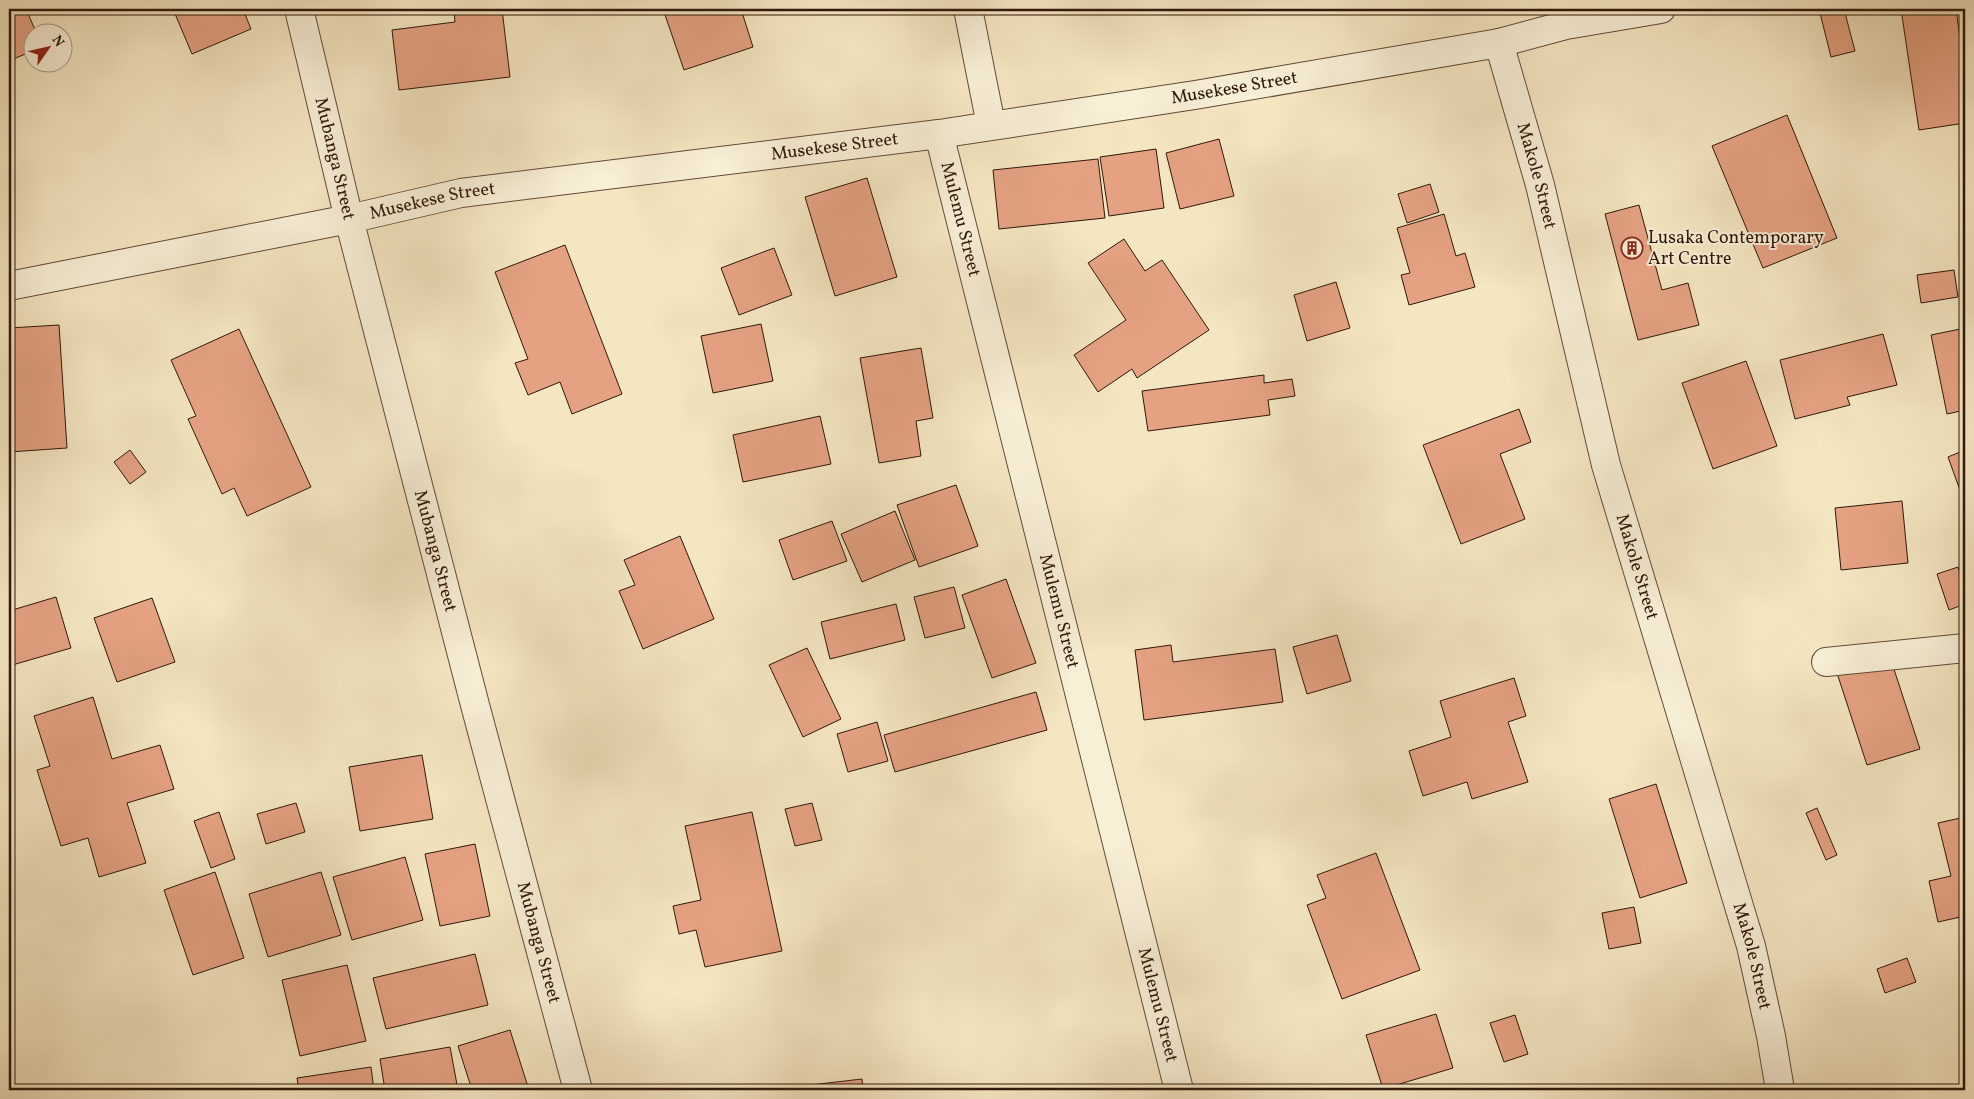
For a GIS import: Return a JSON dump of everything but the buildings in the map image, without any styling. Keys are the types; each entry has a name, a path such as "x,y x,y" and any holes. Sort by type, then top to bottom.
{"street":[{"name":"Mubanga Street","path":"299,9 349,219 474,705 578,1090"},
{"path":"968,9 991,125"},
{"name":"Musekese Street","path":"9,286 349,219 461,193 939,134 1195,95 1499,43 1566,25 1661,9"},
{"name":"Makole Street","path":"1499,43 1540,185 1606,465 1751,946 1771,1036 1780,1090"},
{"name":"Mulemu Street","path":"939,134 1179,1090"},
{"path":"1826,662 1965,648"}],"place":[{"name":"Lusaka Contemporary Art Centre","path":"1632,248"}]}
